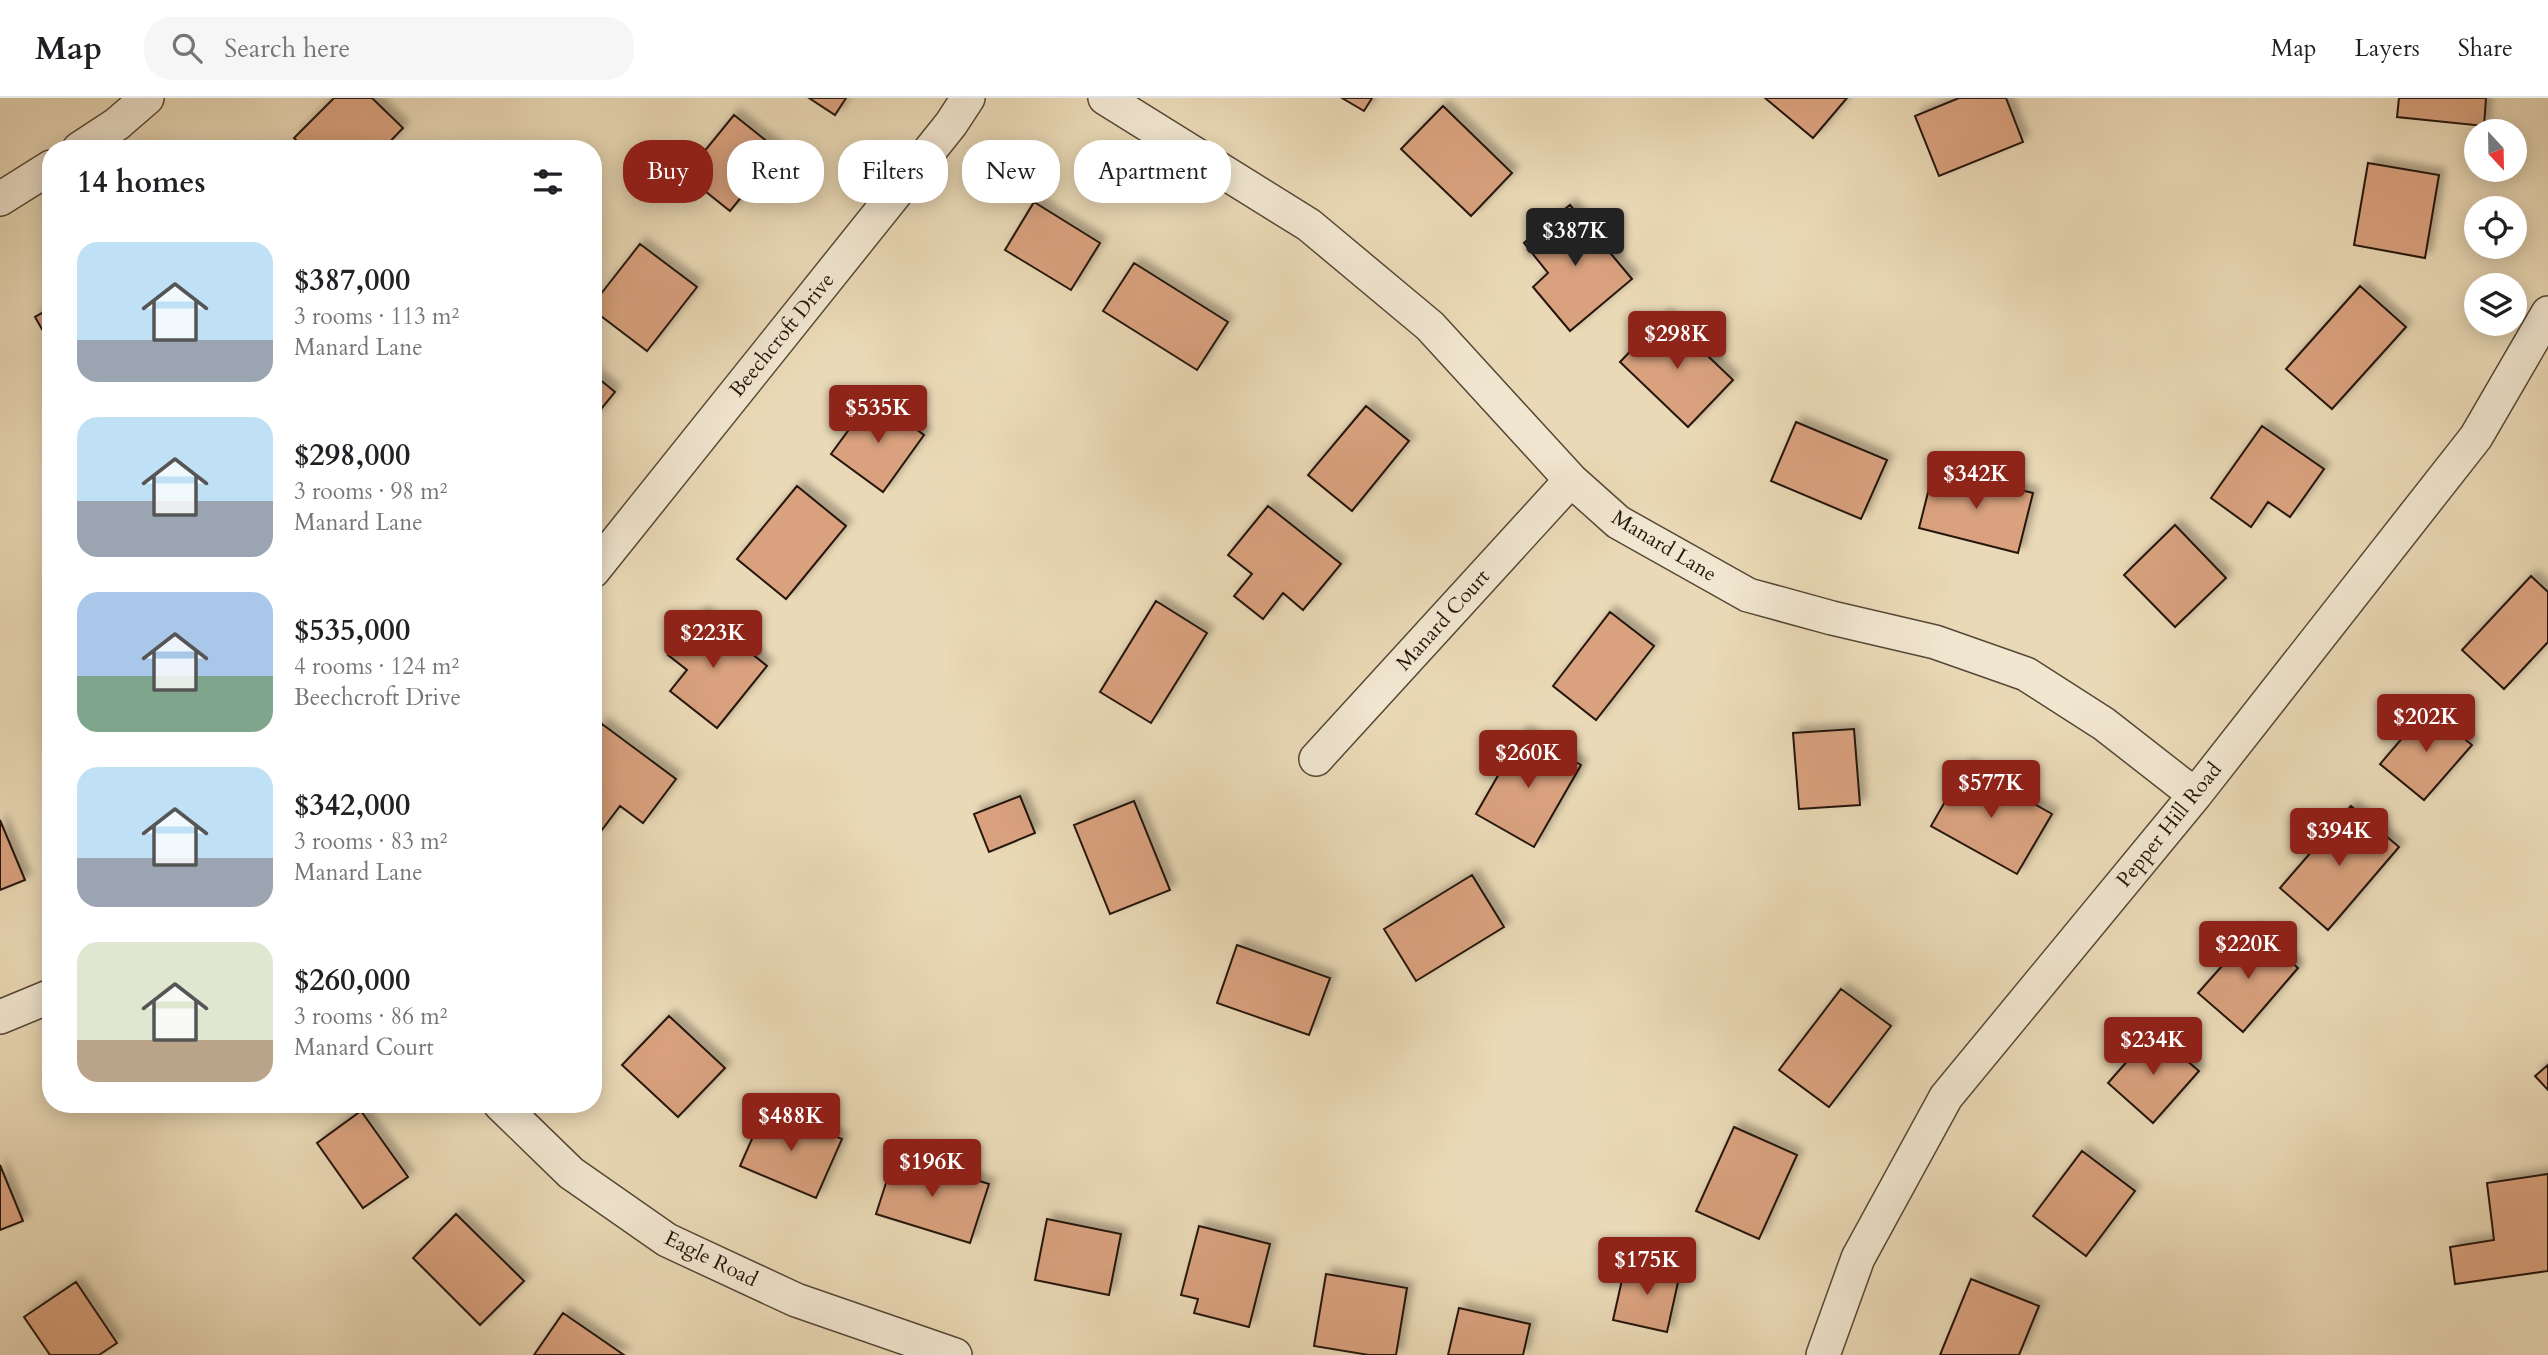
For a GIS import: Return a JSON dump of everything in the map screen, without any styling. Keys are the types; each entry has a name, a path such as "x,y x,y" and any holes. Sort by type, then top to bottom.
{"street":[{"path":"93,140 117,124 147,98"},
{"name":"Beechcroft Drive","path":"602,560 933,146 968,98"},
{"name":"Manard Lane","path":"1104,98 1309,225 1430,326 1571,480 1618,522 1748,595 1935,642 2026,674 2105,724 2195,795"},
{"path":"0,199 42,173"},
{"name":"Pepper Hill Road","path":"1823,1355 1858,1258 1946,1097 2195,795 2476,437 2548,314"},
{"name":"Manard Court","path":"1316,759 1571,480"},
{"path":"0,1017 42,1000"},
{"name":"Eagle Road","path":"509,1113 571,1173 667,1240 796,1300 956,1355"}],"building":[{"path":"334,98 372,98 403,128 392,140 294,138"},
{"path":"809,98 846,98 835,115"},
{"path":"1342,98 1372,98 1364,111"},
{"path":"1765,98 1847,98 1813,138"},
{"path":"1959,98 2006,98 2023,142 1939,176 1915,116"},
{"path":"2399,98 2486,98 2484,119 2464,119 2464,124 2397,117"},
{"path":"1443,106 1512,173 1471,216 1401,149"},
{"path":"734,115 765,140 727,140 727,203 737,203 730,211 713,197 713,141"},
{"path":"2368,163 2439,175 2425,258 2354,245"},
{"path":"1033,203 1100,243 1071,290 1005,250"},
{"path":"1570,205 1632,279 1570,331 1533,287 1548,273 1524,243"},
{"path":"640,244 697,287 647,351 602,317 602,293"},
{"path":"1134,263 1228,322 1197,370 1103,311"},
{"path":"2360,286 2406,327 2332,409 2286,369"},
{"path":"42,313 42,329 35,317"},
{"path":"1665,315 1733,380 1688,427 1620,362"},
{"path":"602,381 615,392 602,408"},
{"path":"873,397 924,435 883,492 831,454"},
{"path":"1366,406 1409,441 1352,511 1308,475"},
{"path":"1796,422 1887,460 1861,519 1771,481"},
{"path":"2262,426 2324,469 2290,517 2268,502 2251,527 2211,498"},
{"path":"1934,469 2033,493 2018,553 1919,528"},
{"path":"797,486 846,526 786,599 737,559"},
{"path":"1268,506 1341,564 1303,610 1283,593 1263,619 1234,596 1252,574 1228,555"},
{"path":"2175,525 2226,578 2175,627 2124,575"},
{"path":"2531,576 2548,592 2548,642 2504,689 2462,650"},
{"path":"1156,601 1207,633 1151,723 1100,692"},
{"path":"1610,612 1654,646 1596,720 1553,686"},
{"path":"701,613 767,666 717,728 670,691 687,670 668,655"},
{"path":"2428,708 2472,745 2424,800 2380,764"},
{"path":"602,724 676,779 643,823 620,806 602,830"},
{"path":"1854,729 1860,805 1799,809 1793,733"},
{"path":"1523,732 1581,765 1534,847 1476,814"},
{"path":"1966,765 2052,814 2017,874 1931,826"},
{"path":"1020,796 1035,833 989,852 974,814"},
{"path":"1134,801 1170,890 1110,914 1074,825"},
{"path":"2351,806 2399,847 2328,930 2280,888"},
{"path":"0,820 25,880 0,890"},
{"path":"1472,875 1504,927 1416,981 1384,929"},
{"path":"2254,930 2298,968 2243,1032 2198,993"},
{"path":"1237,945 1330,978 1309,1035 1217,1003"},
{"path":"1841,989 1891,1026 1829,1107 1779,1070"},
{"path":"669,1016 725,1068 678,1117 622,1065"},
{"path":"2153,1032 2199,1071 2153,1123 2108,1083"},
{"path":"2548,1065 2548,1090 2535,1076"},
{"path":"766,1107 842,1139 816,1198 740,1166"},
{"path":"358,1113 362,1113 408,1177 363,1208 317,1143"},
{"path":"1734,1127 1797,1155 1759,1239 1696,1211"},
{"path":"2082,1151 2135,1191 2086,1256 2033,1216"},
{"path":"895,1155 989,1184 970,1243 876,1214"},
{"path":"0,1165 23,1221 0,1230"},
{"path":"2548,1174 2548,1271 2455,1284 2450,1247 2494,1240 2487,1183"},
{"path":"456,1214 524,1281 480,1325 413,1258"},
{"path":"1047,1219 1121,1234 1109,1295 1035,1280"},
{"path":"1199,1226 1270,1244 1249,1327 1194,1313 1198,1299 1181,1295"},
{"path":"1626,1262 1680,1273 1667,1332 1613,1320"},
{"path":"1326,1274 1407,1288 1396,1355 1369,1355 1314,1346"},
{"path":"1971,1279 2039,1306 2019,1355 1940,1355"},
{"path":"76,1282 117,1343 99,1355 50,1355 24,1317"},
{"path":"1459,1308 1530,1324 1523,1355 1448,1355"},
{"path":"563,1313 624,1355 534,1355"}]}
